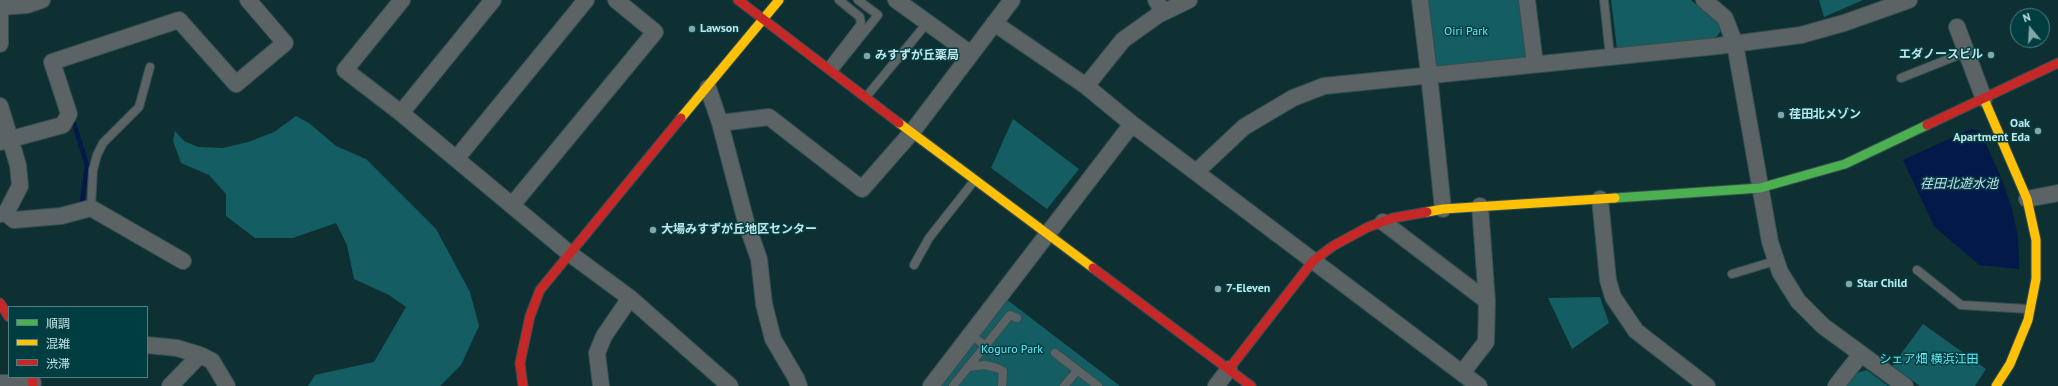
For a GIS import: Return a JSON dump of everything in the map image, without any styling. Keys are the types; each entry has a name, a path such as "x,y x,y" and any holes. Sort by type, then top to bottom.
{"street":[{"path":"0,44 0,6 27,5 42,0"},
{"path":"5,142 63,125 69,114 52,62 179,20 236,84 285,43 248,0"},
{"path":"401,113 493,0"},
{"path":"456,159 586,0"},
{"path":"513,204 655,32 616,0"},
{"path":"738,0 829,71 1251,386"},
{"path":"523,386 520,363 530,316 540,290 779,0"},
{"path":"897,0 971,54"},
{"path":"720,123 769,117 862,189 912,132 1012,0"},
{"path":"1086,86 1123,40 1159,6 1189,0"},
{"path":"1420,0 1429,74 1442,209"},
{"path":"1527,0 1535,64"},
{"path":"1704,0 1725,18 1736,44 1760,188 1775,261 1780,272 1798,301 1823,326 1905,386"},
{"path":"1196,172 1244,127 1293,98 1324,86 1429,74 1736,44 1801,35 1844,23 1909,0"},
{"path":"395,3 345,70 401,113 513,204 569,253 630,298 730,386"},
{"path":"994,23 1086,86 1132,124 1479,386"},
{"path":"1957,28 1984,99 2028,199 2036,240 2036,262 2031,309 2016,352 1996,386"},
{"path":"1216,386 1313,261 1333,246 1368,227 1393,218 1442,209 1760,188 1845,164 2058,63"},
{"path":"708,88 720,123 746,222 759,259 764,304 773,339 796,378 798,386"},
{"path":"0,106 5,142 18,165 20,186 3,214 14,220 62,216 91,208 183,261"},
{"path":"931,386 1132,124"},
{"path":"2028,199 2058,193"},
{"path":"1600,199 1608,280 1613,297 1636,331 1707,386"},
{"path":"1462,373 1486,342 1487,301 1480,206"},
{"path":"1383,222 1487,301"},
{"path":"601,386 597,352 604,336 630,298"},
{"path":"0,303 8,315"},
{"path":"148,345 177,348 200,355 212,361 227,386"},
{"path":"1836,386 1861,354"},
{"path":"170,386 200,355"},
{"path":"0,383 33,382"}],"lane":[{"path":"829,71 861,24 860,17 839,0"},
{"path":"829,71 878,15 858,0"},
{"path":"1604,0 1610,57"},
{"path":"866,98 927,23"},
{"path":"1901,78 1966,52"},
{"path":"91,208 93,170 97,155 103,143 140,107 150,67"},
{"path":"914,265 928,238 974,180"},
{"path":"1732,274 1775,261"},
{"path":"1917,270 1961,305 2031,309"},
{"path":"953,386 1010,314 1017,318"},
{"path":"970,334 992,351"},
{"path":"1055,353 1098,386"},
{"path":"968,367 985,365 1003,371 1002,386"},
{"path":"1064,386 1078,370"}],"green space":[{"name":"Oiri Park","path":"1427,0 1520,0 1529,59 1434,68"},
{"path":"1611,0 1691,0 1723,28 1715,39 1617,49"},
{"path":"1819,0 1863,0 1824,17"},
{"path":"296,116 309,123 336,146 366,159 436,229 470,292 479,326 461,365 440,386 308,386 315,375 374,362 406,307 389,295 354,279 347,245 336,223 293,238 255,238 226,216 226,194 209,175 181,163 173,141 175,131 184,141 198,147 223,148 248,142 274,132"},
{"path":"1013,119 1079,169 1047,209 991,168"},
{"path":"1600,297 1609,323 1572,349 1548,298"},
{"name":"Koguro Park","path":"1006,299 1120,386 939,386"},
{"name":"シェア畑 横浜江田","path":"1923,324 1986,369 1975,386 1920,386 1892,366"},
{"path":"1867,370 1888,386 1846,386 1856,373"}],"water":[{"name":"荏田北遊水池","path":"1971,129 1980,131 2003,182 2012,209 2018,237 2019,269 1979,265 1934,226 1903,160"}],"waterway":[{"path":"72,117 87,165 82,202"}],"traffic: fast":[{"path":"1615,198 1760,188 1845,164 1927,125"}],"traffic: slow":[{"path":"681,118 779,0"},
{"path":"1984,99 2027,199 2036,240 2036,279 2028,320 2010,364 1996,386"},
{"path":"899,123 1093,268"},
{"path":"1427,212 1443,209 1615,198"}],"traffic: jam":[{"path":"738,0 899,123"},
{"path":"1927,125 2058,63"},
{"path":"523,386 520,363 530,316 540,290 681,118"},
{"path":"1229,369 1313,261 1333,246 1368,227 1393,218 1427,212"},
{"path":"1093,268 1251,386"},
{"path":"0,303 8,315"},
{"path":"32,378 33,386"}],"place":[{"name":"Lawson","path":"692,29"},
{"name":"エダノースビル","path":"1991,55"},
{"name":"みすずが丘薬局","path":"867,56"},
{"name":"荏田北メゾン","path":"1781,115"},
{"name":"Oak Apartment Eda","path":"2038,131"},
{"name":"大場みすずが丘地区センター","path":"653,230"},
{"name":"Star Child","path":"1849,284"},
{"name":"7-Eleven","path":"1218,289"}]}
